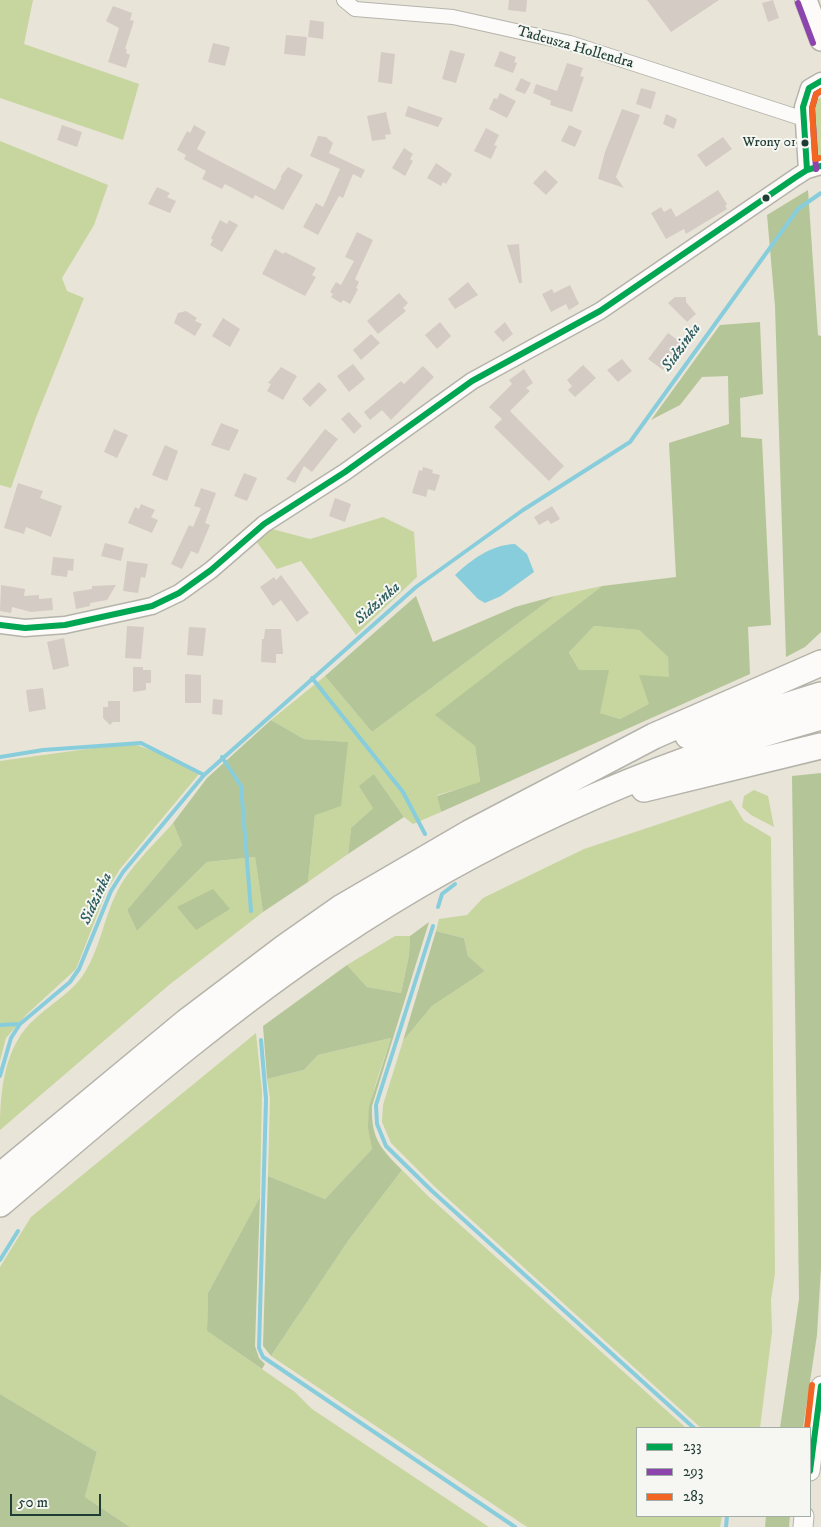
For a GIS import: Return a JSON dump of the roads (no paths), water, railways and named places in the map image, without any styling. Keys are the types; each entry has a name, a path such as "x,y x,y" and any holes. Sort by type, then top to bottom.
{"highway":[{"path":"0,1176 186,1022 291,942 407,867 654,736 810,668 821,654"},
{"path":"540,797 675,741 821,695"},
{"path":"0,1204 198,1040 318,949 447,868 560,810 684,760 821,717"},
{"path":"560,810 821,746"}],"main road":[{"path":"806,0 820,33"},
{"path":"811,1463 821,1386"}],"street":[{"name":"Tadeusza Hollendra","path":"344,1 355,9 453,17 570,43 804,119"},
{"path":"0,625 25,628 65,625 152,606 179,593 211,570 264,524 345,472 472,381 600,311 814,168 804,119 805,96 809,88 821,81"}],"water":[{"path":"515,544 527,554 534,572 501,596 485,603 478,599 455,575 482,554 498,547"}],"waterway":[{"name":"Sidzinka","path":"0,1076 11,1038 20,1024 70,982 79,969 111,891 123,872 204,775 416,587 523,510 630,442 798,209 821,193"},
{"path":"312,678 403,792 425,834"},
{"path":"0,757 43,750 141,743 204,775"},
{"path":"222,757 241,786 251,911"},
{"path":"438,907 442,894 455,884"},
{"path":"433,926 376,1105 377,1124 386,1146 432,1191 693,1427"},
{"path":"0,1025 20,1024"},
{"path":"261,1040 266,1099 259,1348 263,1357 515,1527"},
{"name":"Sidzinka","path":"0,1260 18,1231"},
{"path":"726,1527 727,1517"}],"place":[{"name":"Wrony 01","path":"805,143"}]}
